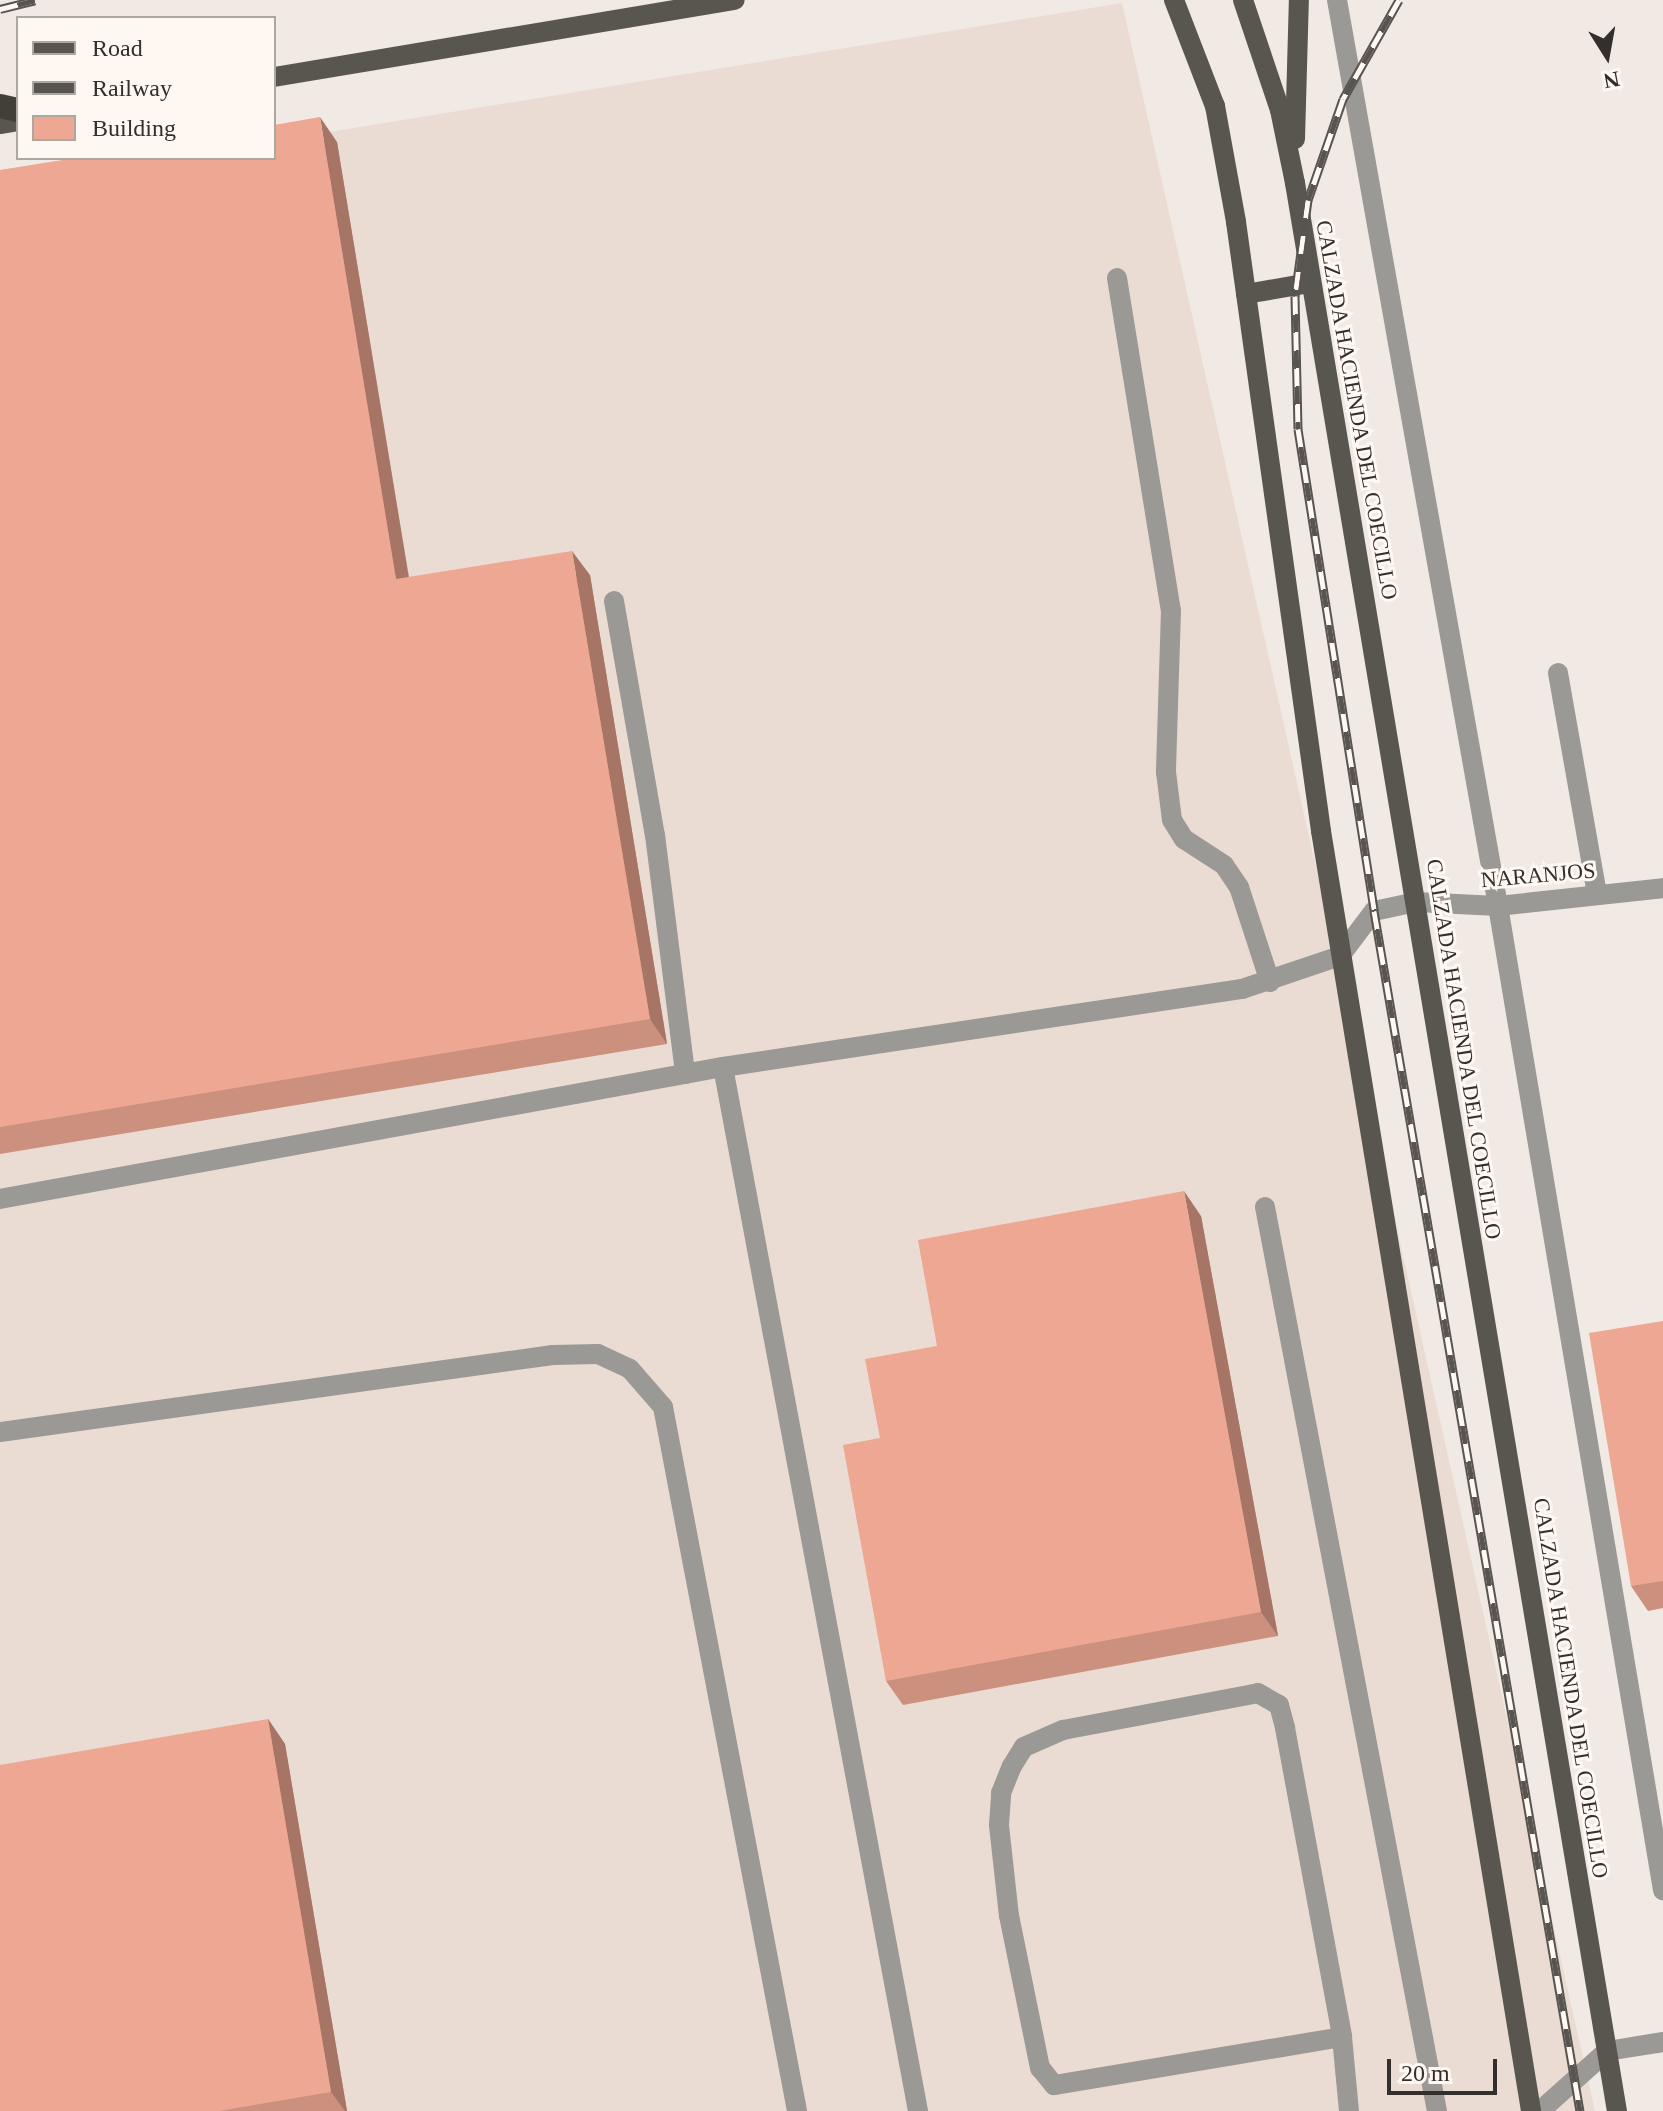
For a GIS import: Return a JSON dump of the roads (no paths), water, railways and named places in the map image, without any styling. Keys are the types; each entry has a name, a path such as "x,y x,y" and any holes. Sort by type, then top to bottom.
{"main road":[{"path":"276,77 735,0"},
{"path":"1174,0 1215,106 1246,294 1340,956 1531,2111"},
{"name":"CALZADA HACIENDA DEL COECILLO","path":"1243,0 1280,110 1295,183 1617,2111"},
{"path":"1295,183 1299,0"},
{"path":"1246,294 1310,283"}],"street":[{"path":"1337,0 1498,906 1663,1890"},
{"path":"1117,278 1171,610 1166,772 1172,820 1184,839 1224,865 1239,887 1270,982"},
{"path":"614,601 655,835 685,1074"},
{"path":"1558,673 1597,895"},
{"name":"NARANJOS","path":"1340,956 1374,911 1416,902 1498,906 1663,888"},
{"path":"0,1199 723,1067 1270,982 1340,956"},
{"path":"723,1067 918,2111"},
{"path":"1265,1207 1437,2111"},
{"path":"0,1432 553,1355 598,1354 630,1369 663,1407 797,2111"},
{"path":"1342,2037 1065,2085 1047,2081 1009,1916 999,1825 1001,1793 1024,1747 1063,1730 1258,1693 1279,1705 1342,2037 1349,2111"},
{"path":"1540,2111 1607,2051 1663,2042"}],"railway":[{"path":"0,9 35,0"},
{"path":"1399,0 1343,99 1308,200 1295,296 1298,429 1374,911 1580,2111"}]}
